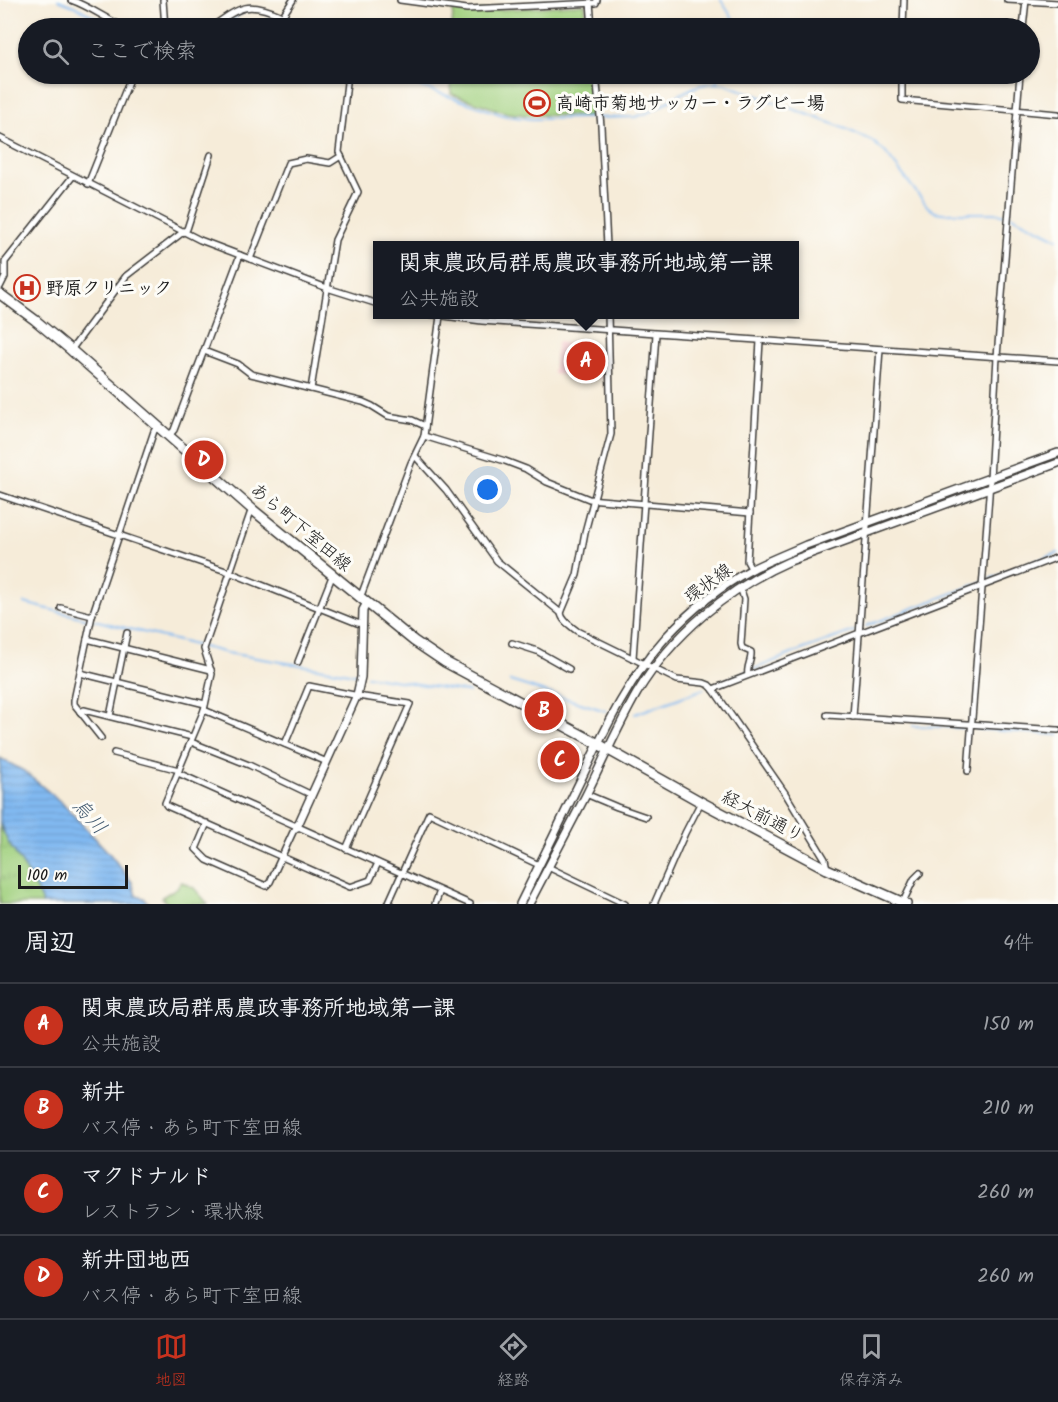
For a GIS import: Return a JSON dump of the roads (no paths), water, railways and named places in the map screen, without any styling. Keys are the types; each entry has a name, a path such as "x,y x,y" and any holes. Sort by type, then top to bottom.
{"main road":[{"name":"あら町下室田線","path":"0,294 71,350 253,510 414,641 445,662 607,750"},
{"name":"経大前通り","path":"607,750 827,869 905,903"}],"street":[{"path":"71,0 107,18"},
{"path":"163,0 164,18"},
{"path":"281,18 293,0"},
{"path":"399,0 438,3 467,9 590,1 596,3 597,0"},
{"path":"903,18 904,0"},
{"path":"1006,0 1058,3"},
{"path":"590,1 591,18"},
{"path":"1024,18 1025,1"},
{"path":"224,18 249,4 264,6 276,18"},
{"path":"88,184 128,84"},
{"path":"311,389 335,240 358,192 339,147 347,84"},
{"path":"597,84 607,241"},
{"path":"902,84 902,100 1058,114"},
{"path":"968,771 1007,219 1019,84"},
{"path":"0,138 184,232 327,288 373,302"},
{"path":"71,350 126,276 184,232 211,155"},
{"path":"250,259 288,163 306,159 330,163 341,156"},
{"path":"0,287 5,277 5,262 73,176"},
{"path":"169,436 174,430 240,255"},
{"path":"359,597 424,436 440,319"},
{"path":"465,319 1058,361"},
{"path":"561,613 577,575 585,531 611,434 608,319"},
{"path":"633,658 656,334"},
{"path":"752,570 747,561 760,341"},
{"path":"853,717 880,349"},
{"path":"204,351 238,364 251,374 363,402 388,416 412,420 425,426"},
{"path":"101,738 74,704 74,700 92,616 154,432 158,427"},
{"path":"424,436 506,461 526,469 547,482 594,500 750,513"},
{"name":"環状線","path":"520,904 620,702 644,664 667,636 695,610 752,570 806,545 1058,453"},
{"path":"415,456 446,490 497,561 561,613 564,620 577,631 677,680 704,683 713,689 785,792 825,860 827,869"},
{"name":"環状線","path":"529,904 638,691 674,643 715,605 740,587 790,561 1058,463"},
{"path":"0,495 230,572 363,624"},
{"path":"253,510 205,646 212,674 205,707 165,803 167,806 350,887 370,880 378,863"},
{"path":"713,689 1058,557"},
{"path":"298,662 334,575"},
{"path":"740,587 744,600 741,644 742,648 751,652 748,675"},
{"path":"207,823 196,849 207,860 266,886 270,882 357,695 361,677 363,610 367,603"},
{"path":"61,608 92,616"},
{"path":"110,716 127,633"},
{"path":"87,639 211,670"},
{"path":"512,643 537,651 569,669"},
{"path":"80,673 205,707 327,762"},
{"path":"285,744 309,686 410,704 346,849"},
{"path":"80,712 84,710 110,716 192,739 312,795"},
{"path":"828,715 1058,730"},
{"path":"114,753 178,772 470,904"},
{"path":"586,794 646,817"},
{"path":"654,904 701,802"},
{"path":"388,904 429,813 539,865"},
{"path":"548,867 625,904"},
{"path":"905,903 914,879 920,873"},
{"path":"435,904 440,891"}],"water":[{"path":"0,758 24,771 62,803 109,853 132,882 136,896 144,898 149,904 43,904 28,873 8,842 0,823"}],"waterway":[{"path":"58,0 96,18"},
{"path":"721,0 733,18"},
{"path":"234,18 248,10"},
{"path":"265,12 276,18"},
{"path":"413,84 506,116 532,119 635,117 658,108 689,90 708,84"},
{"path":"725,84 839,126 872,141 885,152 928,207 935,212 995,213 1012,216 1058,239"},
{"path":"866,626 1058,553"},
{"path":"24,603 88,619"},
{"path":"94,620 227,653 355,674"},
{"path":"717,684 854,631"},
{"path":"367,676 469,692"},
{"path":"510,681 606,711"},
{"path":"635,714 704,689"},
{"path":"913,726 967,728"},
{"path":"976,729 1058,735"}],"place":[{"name":"高崎市菊地サッカー・ラグビー場","path":"537,103"},
{"name":"野原クリニック","path":"27,288"},
{"name":"関東農政局群馬農政事務所地域第一課","path":"586,361"},
{"name":"新井団地西","path":"204,460"},
{"name":"新井","path":"544,711"},
{"name":"マクドナルド","path":"560,760"}],"water label":[{"name":"烏川","path":"90,816"}]}
